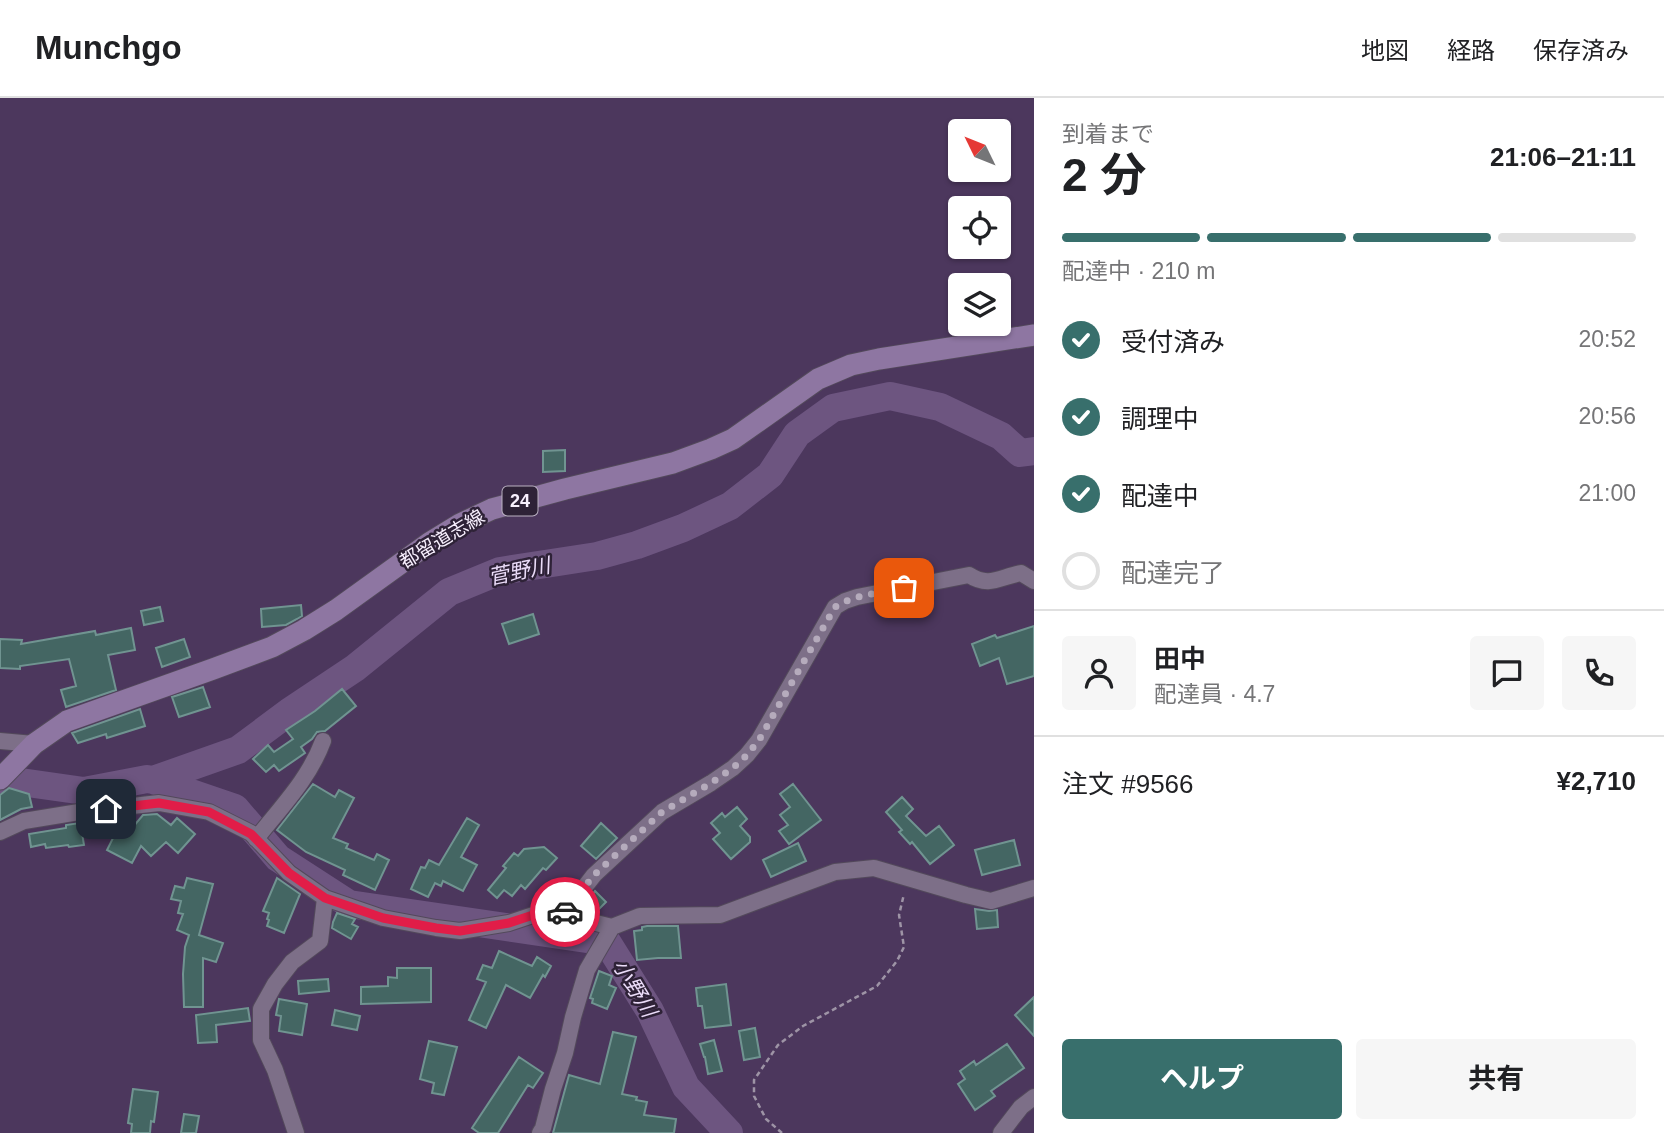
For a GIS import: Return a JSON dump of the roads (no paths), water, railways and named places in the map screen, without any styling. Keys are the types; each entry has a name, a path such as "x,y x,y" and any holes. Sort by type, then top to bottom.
{"main road":[{"name":"都留道志線","path":"0,779 34,744 67,721 272,647 336,610 429,543 492,509 673,463 711,449 733,439 818,379 851,365 1034,335"}],"street":[{"path":"562,916 594,875 662,812 711,783 747,755 759,740 835,607 857,597 969,575 989,583 1021,573 1034,581"},
{"path":"0,741 34,744"},
{"path":"256,839 304,780 323,741"},
{"path":"0,832 24,821 159,803 209,812 251,834 289,873 325,898 383,918 460,931 509,923 533,915 562,916 612,927 640,916 720,915 835,873 874,868 991,901 1034,888"},
{"path":"296,1133 275,1070 261,1040 261,1009 292,962 320,941 325,898"},
{"path":"540,1133 587,970 612,927"},
{"path":"1001,1133 1021,1108 1034,1097"}],"waterway":[{"name":"菅野川","path":"0,779 84,791 153,780 238,750 355,668 449,592 500,571 597,556 637,545 683,528 730,506 770,475 797,434 833,408 890,396 940,407 1001,436 1020,453 1034,451"},
{"name":"小野川","path":"153,780 235,808 278,858 349,904 607,942 650,1011 686,1087 729,1133"}]}
